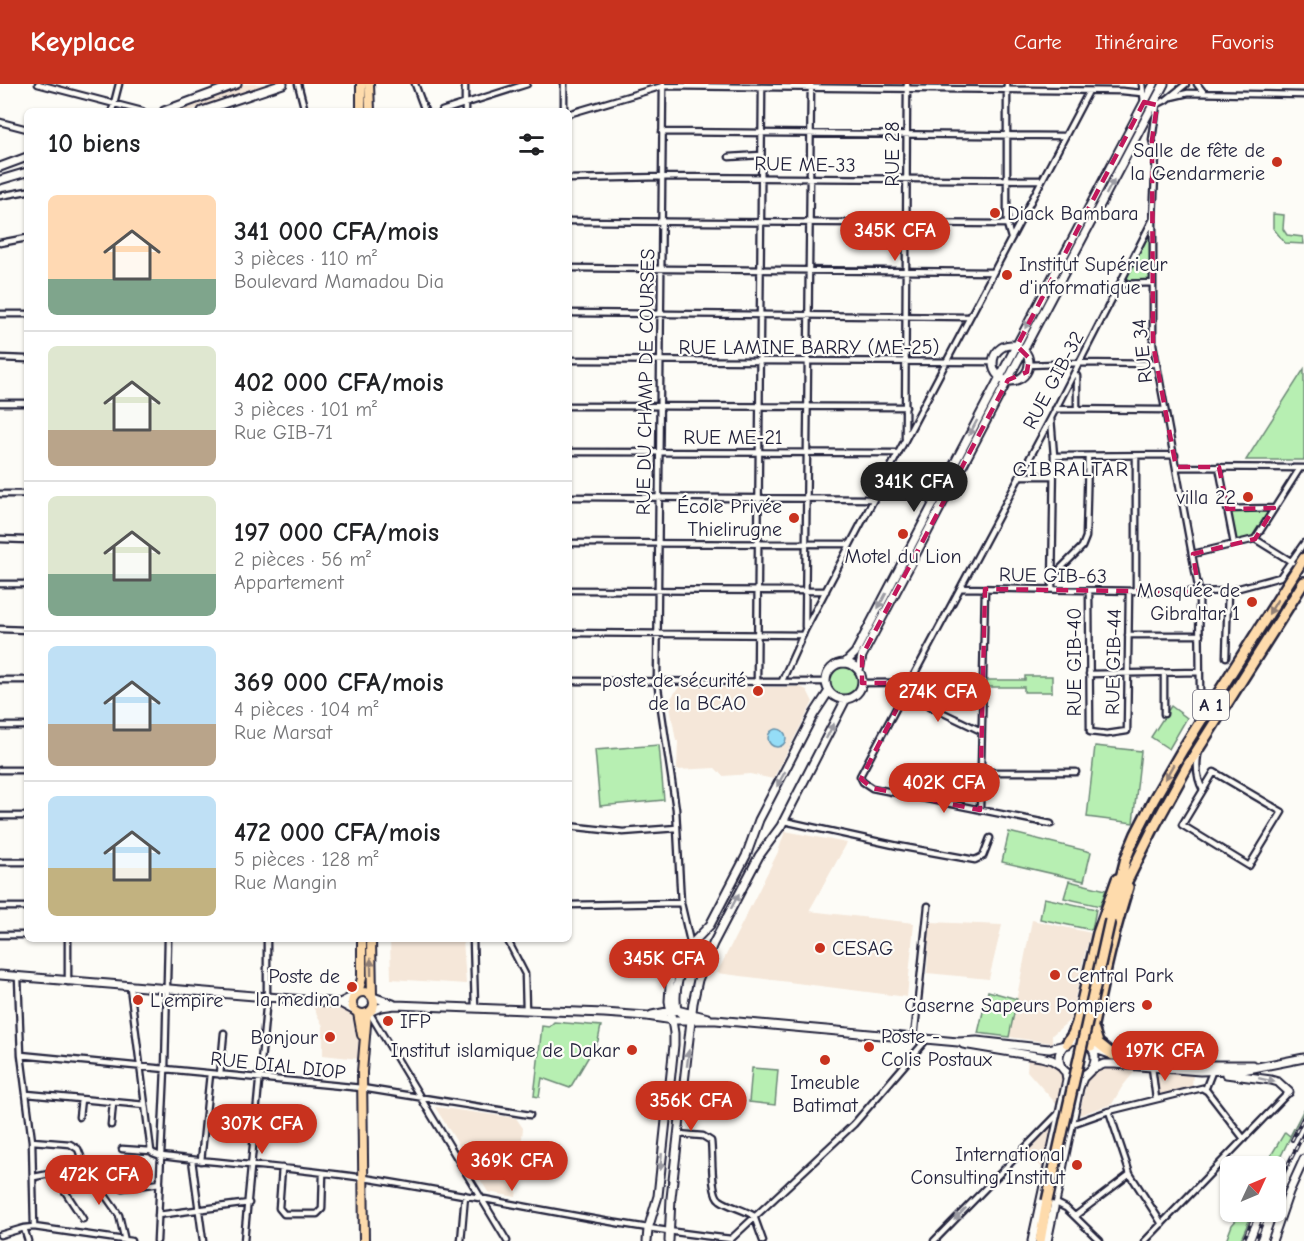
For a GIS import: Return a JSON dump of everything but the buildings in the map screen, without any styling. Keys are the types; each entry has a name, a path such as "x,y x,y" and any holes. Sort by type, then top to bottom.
{"highway":[{"name":"A 1","path":"1040,1241 1047,1201 1126,858 1140,825 1172,766 1304,558"},
{"name":"A 1","path":"1112,915 1159,816 1304,582"},
{"path":"1066,1044 1074,1034 1098,933 1109,897 1126,858"},
{"path":"1091,1047 1091,1033 1118,919 1137,862"},
{"path":"1097,1009 1094,1031 1096,1039 1101,1047 1113,1055"}],"main road":[{"path":"361,108 365,86"},
{"path":"365,86 369,108"},
{"path":"362,942 362,978 352,1005 357,1012 363,1043"},
{"path":"364,1241 363,1043 369,1012 374,1004 371,942"},
{"path":"356,994 366,992 372,996"},
{"path":"357,1012 369,1012"}],"street":[{"path":"38,84 130,108"},
{"path":"113,108 119,84"},
{"path":"171,108 218,88 237,84"},
{"path":"227,107 283,84"},
{"path":"298,84 303,108"},
{"path":"415,84 424,108"},
{"path":"465,84 465,108"},
{"path":"504,84 504,91"},
{"path":"452,108 527,84"},
{"path":"564,84 564,108"},
{"path":"1142,84 1144,102"},
{"path":"1020,348 1154,84"},
{"path":"846,663 855,653 1155,105 1164,84"},
{"path":"1171,97 1186,84"},
{"path":"1197,84 1204,93"},
{"path":"572,113 663,85 1007,87 1142,93"},
{"name":"RUE DU CHAMP DE COURSES","path":"663,85 657,681 677,828 681,903 691,946"},
{"path":"804,632 811,86"},
{"path":"757,681 762,87"},
{"name":"RUE 28","path":"905,440 907,87"},
{"path":"1007,87 1007,224 1011,238"},
{"path":"782,681 804,632 1089,91"},
{"path":"1144,102 1155,105 1171,97 1188,93 1304,94"},
{"name":"RUE 34","path":"1155,105 1152,140 1156,154 1152,219 1153,344 1199,592 1200,691"},
{"path":"0,122 24,128"},
{"path":"662,132 1064,136"},
{"path":"729,157 761,155"},
{"path":"0,167 24,159"},
{"path":"0,180 24,173"},
{"name":"RUE ME-33","path":"572,179 662,177 1041,180"},
{"path":"0,196 24,192"},
{"name":"RUE GIB-32","path":"980,810 872,788 863,782 860,776 1051,418 1152,219"},
{"path":"572,221 1007,224"},
{"path":"0,243 24,239"},
{"path":"572,268 993,272"},
{"path":"1121,284 1153,283"},
{"path":"572,313 969,317"},
{"path":"0,314 24,314"},
{"path":"1008,345 1020,348 1029,358 1027,372 1022,377 1004,378 995,370 996,354 1008,345"},
{"path":"0,358 24,359"},
{"name":"RUE LAMINE BARRY (ME-25)","path":"572,360 994,362"},
{"path":"1029,365 1053,363 1156,364"},
{"path":"1074,373 1077,376 1077,409"},
{"path":"859,670 846,663 831,668 826,682 829,691 836,697 846,699 856,695 862,683 859,670 862,656 1004,378"},
{"path":"0,403 24,404"},
{"path":"572,406 906,407"},
{"path":"1055,409 1165,410"},
{"path":"1051,418 1054,456 1052,589"},
{"name":"RUE ME-21","path":"572,452 898,453"},
{"path":"1054,456 1175,455"},
{"path":"1053,576 1084,543 1088,456"},
{"path":"1136,456 1136,591"},
{"path":"1176,467 1302,468"},
{"path":"1220,467 1234,544"},
{"path":"1193,554 1255,539 1302,468"},
{"path":"1019,476 1053,476"},
{"path":"0,494 24,494"},
{"path":"572,497 874,499"},
{"path":"1227,508 1275,508"},
{"path":"0,539 24,540"},
{"path":"1255,539 1292,562"},
{"path":"572,543 850,544"},
{"name":"RUE GIB-63","path":"961,588 1228,591 1280,577 1304,543"},
{"path":"0,584 24,584"},
{"path":"985,589 980,810 1051,824"},
{"path":"572,590 826,591"},
{"name":"RUE GIB-40","path":"1089,591 1090,732"},
{"name":"RUE GIB-44","path":"1090,732 1107,734 1127,731 1129,591"},
{"path":"1226,657 1228,591"},
{"path":"0,629 24,630"},
{"path":"572,633 804,632"},
{"path":"1128,635 1200,635"},
{"path":"1089,674 1200,672"},
{"path":"1164,673 1164,714"},
{"path":"0,680 24,680"},
{"path":"572,681 826,682"},
{"path":"862,683 982,682"},
{"path":"647,1241 648,1229 658,1196 674,1045 674,1010 669,986 671,971 678,958 710,925 747,856 759,820 814,714 829,691"},
{"path":"904,694 981,731"},
{"path":"669,1241 678,1134 698,980 713,944 759,856 784,821 846,699"},
{"path":"0,726 24,726"},
{"path":"1199,749 1197,769 1199,784 1203,790"},
{"path":"0,770 24,770"},
{"path":"981,772 1076,772"},
{"path":"1214,772 1282,812 1250,866 1182,825 1203,790 1214,772"},
{"path":"0,816 24,816"},
{"path":"784,821 975,860 983,856 990,837"},
{"path":"572,826 623,832 677,828"},
{"path":"0,862 24,862"},
{"path":"572,904 681,903"},
{"path":"914,1038 928,906"},
{"path":"0,907 24,907"},
{"path":"0,935 24,935"},
{"path":"68,942 68,982"},
{"path":"157,1241 168,942"},
{"path":"244,1241 267,998 267,942"},
{"path":"473,942 475,1008"},
{"path":"509,942 525,974 526,1010"},
{"path":"0,975 340,1003 357,1012"},
{"path":"18,977 21,1055 32,1141 34,1227"},
{"path":"130,987 153,1154 363,1178 481,1197 669,1233 731,1239 854,1124 927,1039"},
{"path":"340,1003 356,994"},
{"path":"372,996 395,1005"},
{"path":"507,1241 369,1012 395,1005 647,1016 673,1020 692,1017"},
{"path":"647,1016 674,1010 692,1017 716,1020 1049,1049 1081,1041 1113,1055 1243,1067"},
{"path":"220,1075 224,1033"},
{"path":"958,1042 1053,1060 1066,1073 1067,1080 1032,1241"},
{"path":"1061,1066 1059,1056 1066,1044"},
{"path":"1047,1241 1081,1082 1091,1070 1095,1059 1091,1047"},
{"name":"RUE DIAL DIOP","path":"21,1055 362,1088 530,1115"},
{"path":"1200,1071 1265,1065 1304,1058"},
{"path":"1066,1073 1079,1076 1104,1064 1212,1072 1271,1080 1278,1082 1289,1092 1145,1241"},
{"path":"1152,1067 1155,1099"},
{"path":"1205,1090 1212,1072"},
{"path":"201,1161 210,1074"},
{"path":"1072,1124 1109,1111 1196,1088 1205,1090 1244,1139"},
{"path":"27,1094 145,1105"},
{"path":"79,1118 81,1099"},
{"path":"111,1125 113,1102"},
{"path":"681,1110 731,1114"},
{"path":"1109,1111 1130,1174 1162,1224"},
{"path":"934,1241 1060,1112"},
{"path":"678,1134 703,1136 711,1141 714,1194 720,1201 754,1216 763,1241"},
{"path":"32,1141 74,1145 80,1152 85,1167 118,1215 124,1240"},
{"path":"122,1149 151,1150"},
{"path":"1272,1241 1288,1192 1304,1159"},
{"path":"192,1160 202,1241"},
{"path":"34,1177 85,1167"},
{"path":"282,1168 279,1208 284,1214 317,1214 320,1212 323,1173"},
{"path":"53,1173 84,1219"},
{"path":"1075,1216 1130,1174"},
{"path":"122,1188 160,1183"},
{"path":"461,1241 465,1195"},
{"path":"158,1215 249,1203"},
{"path":"1056,1203 1066,1208 1100,1241"},
{"path":"0,1235 34,1227 91,1239 131,1241"},
{"path":"24,1228 28,1241"},
{"path":"60,1232 61,1241"}],"highlighted area":[{"path":"1144,102 1157,105 1152,140 1153,344 1176,467 1219,467 1227,509 1274,508 1255,539 1193,554 1199,592 985,589 980,810 872,788 861,779 910,683 862,683 862,656 1008,380 1027,372 1029,358 1017,346 1139,111"}],"shaded area":[{"path":"238,84 270,84 199,108 172,108"},
{"path":"679,687 800,687 807,690 813,702 773,779 750,774 723,776 715,768 677,770 678,741 676,741 669,701"},
{"name":"CESAG","path":"785,831 847,843 809,911 914,923 907,997 717,973 778,852"},
{"path":"1032,920 1091,933 1070,1020 1052,1035 1052,1043 1009,1037"},
{"path":"930,922 1002,925 989,979 927,973"},
{"path":"390,942 463,942 466,984 391,979"},
{"path":"312,1005 344,1008 352,1012 361,1041 359,1059 323,1055 323,1026"},
{"path":"1028,1057 1051,1063 1063,1073 1059,1107 1027,1071"},
{"path":"1109,1068 1135,1071 1112,1104 1079,1115 1087,1081 1096,1072"},
{"path":"1149,1070 1193,1073 1192,1087 1152,1096"},
{"path":"435,1107 516,1118 523,1128 516,1197 488,1192"},
{"path":"1057,1118 1045,1171 1025,1150"}],"green space":[{"path":"1273,214 1284,215 1283,229 1287,235 1303,237 1304,244 1285,243 1273,228"},
{"path":"1150,231 1150,280 1125,280"},
{"path":"1304,369 1304,460 1246,460"},
{"path":"1230,511 1271,511 1254,536 1236,542"},
{"path":"844,664 855,669 860,680 855,691 844,696 833,691 828,680 833,669"},
{"path":"1025,676 1052,676 1052,692 1024,692 1024,687 983,687 983,680 1025,680"},
{"path":"1171,706 1187,718 1169,749 1151,737"},
{"path":"659,745 664,800 600,806 595,750"},
{"path":"1095,746 1141,751 1133,823 1087,817"},
{"path":"1009,832 1091,852 1084,881 1002,862"},
{"path":"1069,881 1106,890 1100,906 1064,898"},
{"path":"1044,898 1096,909 1092,930 1040,919"},
{"path":"988,991 1017,999 1009,1037 978,1033"},
{"path":"554,1022 601,1026 598,1041 570,1088 542,1078 539,1097 534,1096 542,1026 549,1027"},
{"path":"752,1068 778,1070 775,1105 749,1102"},
{"path":"1304,1109 1281,1156 1271,1156 1285,1132 1290,1136"},
{"path":"1235,1222 1249,1222 1240,1241 1226,1241"}],"water":[{"path":"777,729 783,732 786,738 783,744 777,747 771,744 768,738 771,732"}],"railway":[{"path":"1292,1140 1304,1116"},
{"path":"1286,1168 1304,1133"},
{"path":"1243,1241 1252,1222"},
{"path":"1255,1241 1262,1222"}],"place":[{"name":"Salle de fête de la Gendarmerie","path":"1277,162"},
{"name":"Diack Bambara","path":"995,213"},
{"name":"Institut Supérieur d'informatique","path":"1007,275"},
{"name":"villa 22","path":"1248,497"},
{"name":"École Privée Thielirugne","path":"794,518"},
{"name":"Motel du Lion","path":"903,534"},
{"name":"Mosquée de Gibraltar 1","path":"1252,602"},
{"name":"poste de sécurité de la BCAO","path":"758,691"},
{"name":"CESAG","path":"820,948"},
{"name":"Central Park","path":"1055,975"},
{"name":"Poste de la medina","path":"352,987"},
{"name":"L'empire","path":"138,1000"},
{"name":"Caserne Sapeurs Pompiers","path":"1147,1005"},
{"name":"IFP","path":"388,1021"},
{"name":"Bonjour","path":"330,1037"},
{"name":"Poste - Colis Postaux","path":"869,1047"},
{"name":"Institut islamique de Dakar","path":"632,1050"},
{"name":"Imeuble Batimat","path":"825,1060"},
{"name":"International Consulting Institut","path":"1077,1165"}],"district":[{"name":"GIBRALTAR","path":"1071,469"}]}
